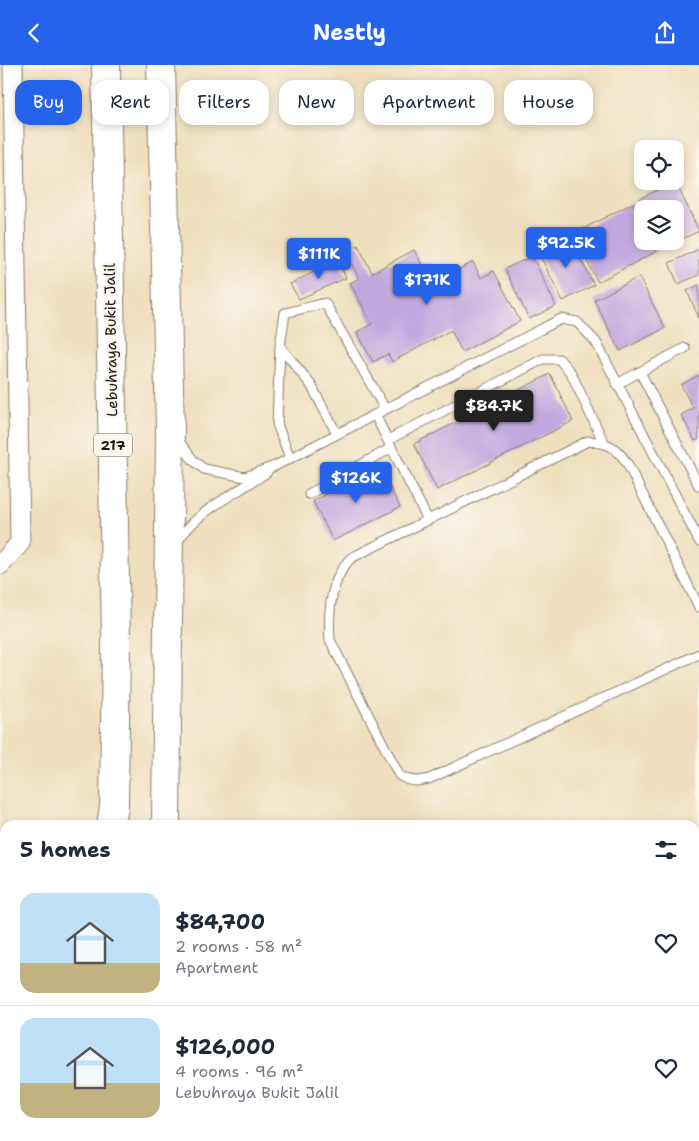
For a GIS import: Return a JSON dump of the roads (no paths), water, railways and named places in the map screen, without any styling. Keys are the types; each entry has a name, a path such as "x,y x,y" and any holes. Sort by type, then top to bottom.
{"highway":[{"name":"Lebuhraya Bukit Jalil","path":"106,65 116,640 114,807 112,820"},
{"path":"161,65 170,428 166,820"}],"street":[{"path":"0,565 20,543 7,101 13,65"}],"lane":[{"path":"290,458 277,425 280,346 285,313 326,303 385,409"},
{"path":"170,428 193,460 204,469 245,477 275,466 561,319 577,322 588,332 618,385 699,541"},
{"path":"280,346 311,385 338,434"},
{"path":"618,385 685,348"},
{"path":"309,494 389,444 543,359 559,359 571,373 604,443"},
{"path":"640,372 699,486"},
{"path":"375,415 428,520"},
{"path":"699,607 627,463 618,449 604,443 588,441 351,558 341,568 334,581 329,625 330,640 399,775 407,781 418,782 429,779 699,654"},
{"path":"169,555 181,536 198,517 241,491 275,466"}]}
